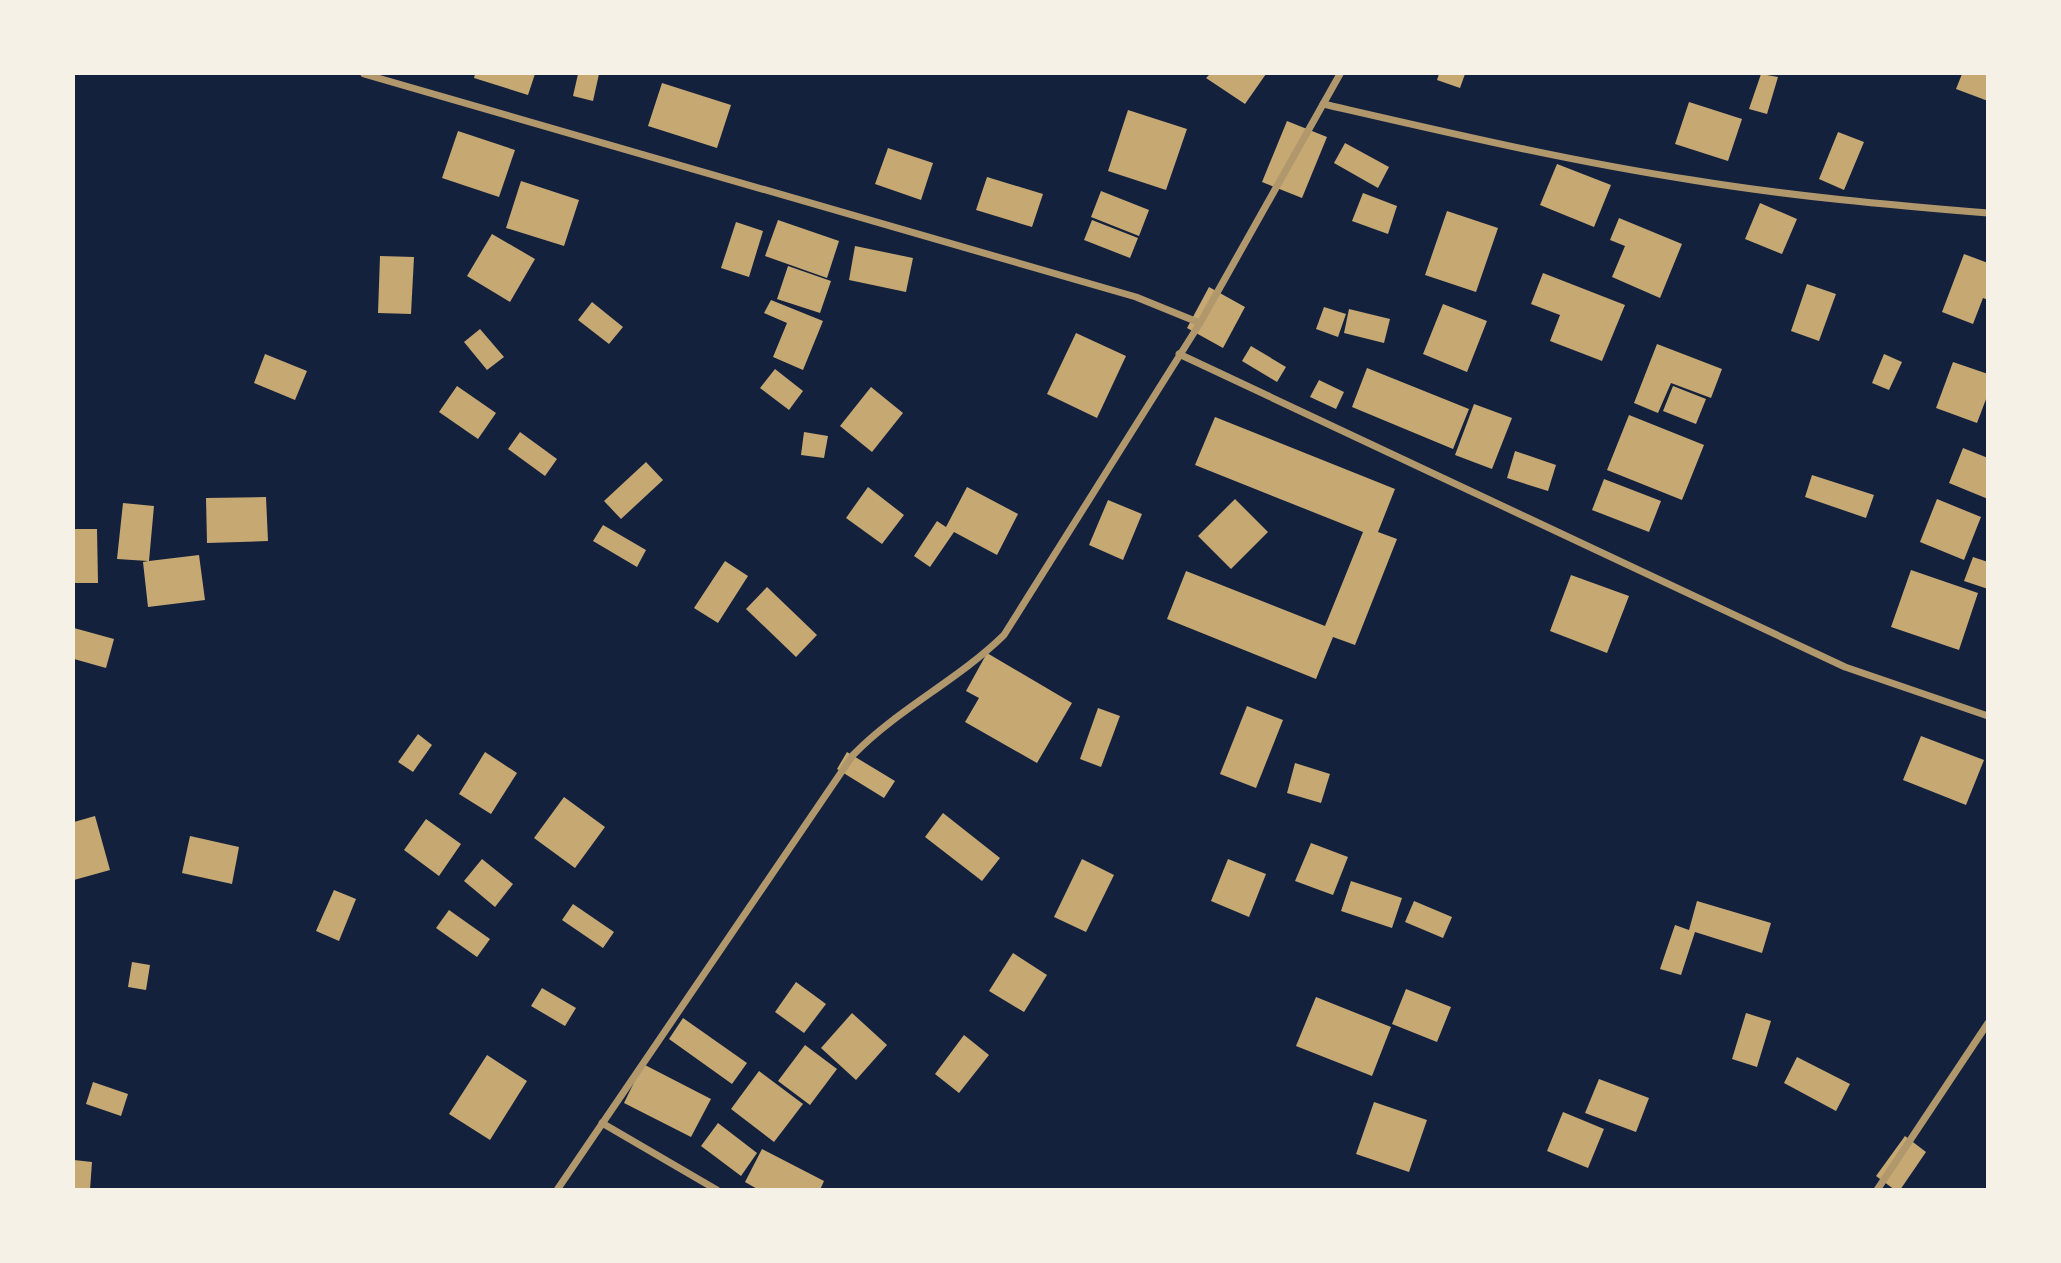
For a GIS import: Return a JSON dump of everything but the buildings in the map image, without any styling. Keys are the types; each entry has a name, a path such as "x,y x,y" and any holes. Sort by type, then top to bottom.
{"street":[{"path":"364,74 1123,293 1200,323"},
{"path":"557,1189 853,755 881,726 979,659 1004,635 1200,323 1339,74"},
{"path":"1322,104 1535,152 1693,180 1881,205 1987,214"},
{"path":"1179,354 1845,667 1987,716"},
{"path":"1877,1189 1987,1023"},
{"path":"602,1123 717,1189"}]}
